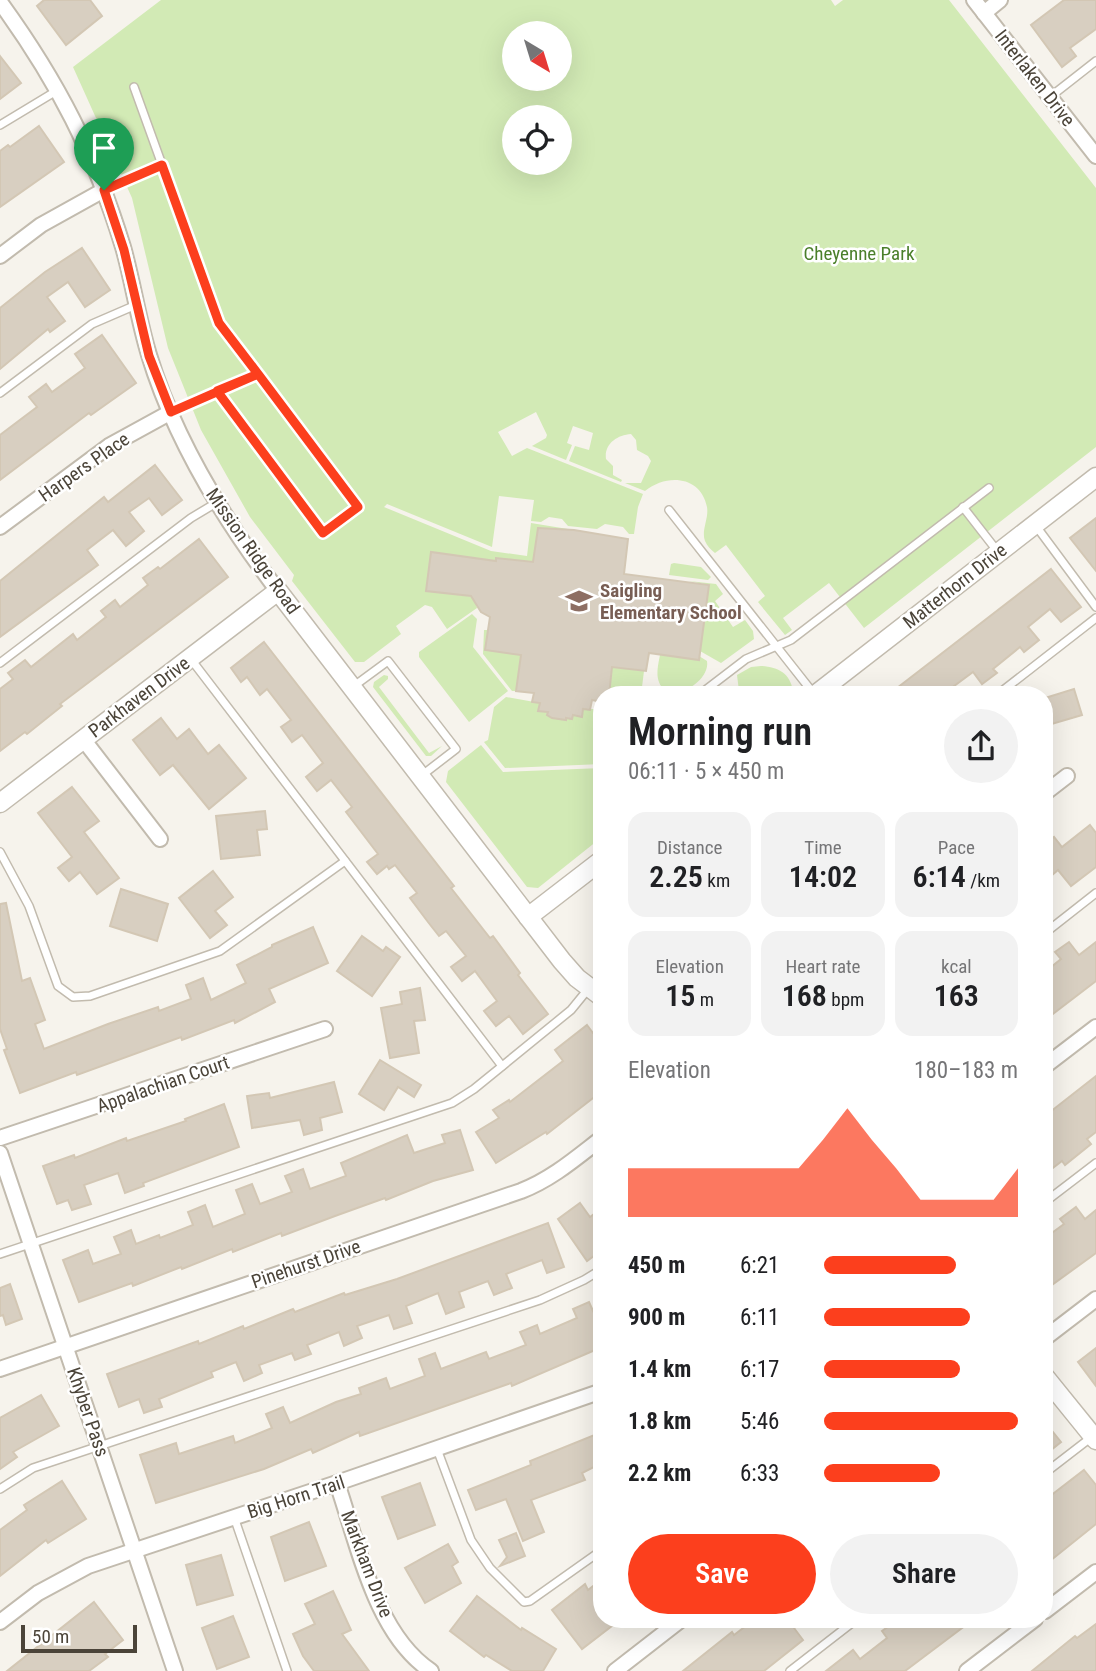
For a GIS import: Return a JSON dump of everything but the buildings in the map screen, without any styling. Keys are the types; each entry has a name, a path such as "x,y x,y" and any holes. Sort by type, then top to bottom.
{"street":[{"name":"Interlaken Drive","path":"974,0 1096,156"},
{"path":"984,13 1000,0"},
{"name":"Mission Ridge Road","path":"0,2 27,38 85,140 124,250 149,356 171,412 216,503 250,554 562,961 593,990"},
{"path":"0,256 41,225 104,190"},
{"name":"Harpers Place","path":"0,527 99,453 171,412"},
{"name":"Matterhorn Drive","path":"827,686 1096,477"},
{"name":"Parkhaven Drive","path":"0,803 278,591"},
{"path":"83,739 160,839"},
{"path":"1053,787 1067,776"},
{"path":"528,917 593,867"},
{"path":"1053,1060 1096,1027"},
{"name":"Appalachian Court","path":"0,1138 325,1029"},
{"name":"Pinehurst Drive","path":"0,1369 530,1187 559,1171 593,1145"},
{"name":"Khyber Pass","path":"0,1153 175,1671"},
{"path":"1053,1332 1096,1299"},
{"path":"1053,1386 1095,1436"},
{"name":"Big Horn Trail","path":"0,1622 61,1579 88,1566 593,1394"},
{"name":"Markham Drive","path":"337,1483 374,1593 386,1618 405,1647 431,1671"},
{"path":"1053,1605 1096,1572"},
{"path":"615,1671 670,1628"},
{"path":"967,1671 1023,1628"}],"lane":[{"path":"1050,97 1096,61"},
{"path":"134,87 219,323 358,507 323,533 217,391"},
{"path":"0,125 58,89"},
{"path":"104,190 162,165"},
{"path":"0,393 83,330 136,304"},
{"path":"171,412 258,374"},
{"path":"711,686 746,659 791,640 989,488"},
{"path":"0,663 191,518 216,503"},
{"path":"963,507 998,553"},
{"path":"669,510 808,686"},
{"path":"1035,524 1096,607"},
{"path":"1009,686 1096,618"},
{"path":"190,658 502,1066"},
{"path":"353,687 387,661 456,749 421,777"},
{"path":"0,852 29,906 58,986 73,997 90,996 220,951 345,861"},
{"path":"1053,927 1096,893"},
{"path":"0,1254 452,1103 474,1089 593,994"},
{"path":"1053,1196 1096,1163"},
{"path":"0,1489 33,1468 540,1300 593,1274"},
{"path":"1053,1467 1095,1436"},
{"path":"437,1449 471,1540 490,1568 523,1602 530,1601 593,1556"},
{"path":"234,1517 287,1671"},
{"path":"790,1671 845,1628"}],"green space":[{"name":"Cheyenne Park","path":"161,0 831,0 835,6 843,0 949,0 1096,188 1096,447 864,628 829,583 783,618 792,630 785,635 758,602 765,596 726,545 715,553 707,545 704,533 707,507 698,489 691,484 673,480 654,485 645,491 625,483 641,483 651,461 637,450 636,440 631,434 612,441 607,449 606,459 613,466 613,475 622,480 621,482 569,461 575,446 589,450 593,433 573,426 567,443 572,445 566,460 532,446 547,435 536,412 498,432 512,456 527,448 643,494 634,534 629,534 623,527 605,524 597,529 568,526 562,519 549,517 541,522 531,521 534,500 499,496 492,547 387,504 384,507 491,551 527,556 531,523 574,530 538,528 533,562 496,561 431,552 426,591 475,597 477,608 447,629 432,607 425,605 396,626 401,634 364,662 355,662 292,581 294,575 250,517 201,430 168,348 132,198 73,67"},
{"path":"671,564 701,567 711,577 708,580 669,575"},
{"path":"689,581 716,584 723,594 715,601 733,627 745,620 753,631 754,639 721,663 700,651 709,585"},
{"path":"472,614 477,619 473,647 508,691 469,722 419,657 419,652"},
{"path":"484,630 488,630 485,650 521,655 516,691 512,691 483,654"},
{"path":"660,655 698,660 699,656 707,661 704,674 692,686 661,686 658,671"},
{"path":"761,666 782,672 791,686 738,686 737,675 751,667"},
{"path":"612,667 644,671 642,686 610,686"},
{"path":"384,675 388,676 388,679 379,687 429,753 442,746 431,756 426,756 373,687 374,682"},
{"path":"506,697 540,703 539,711 548,712 547,715 553,718 572,719 573,715 582,717 583,709 593,709 593,764 505,768 484,742 488,740 494,707"},
{"path":"481,745 503,772 593,768 593,844 538,888 527,887 446,782 448,771"}],"place":[{"name":"Saigling Elementary School","path":"579,601"}],"route":[{"path":"104,190 124,250 149,356 171,412 217,391 258,374 358,507 323,533 217,391 258,374 219,323 162,165 104,190"}]}
